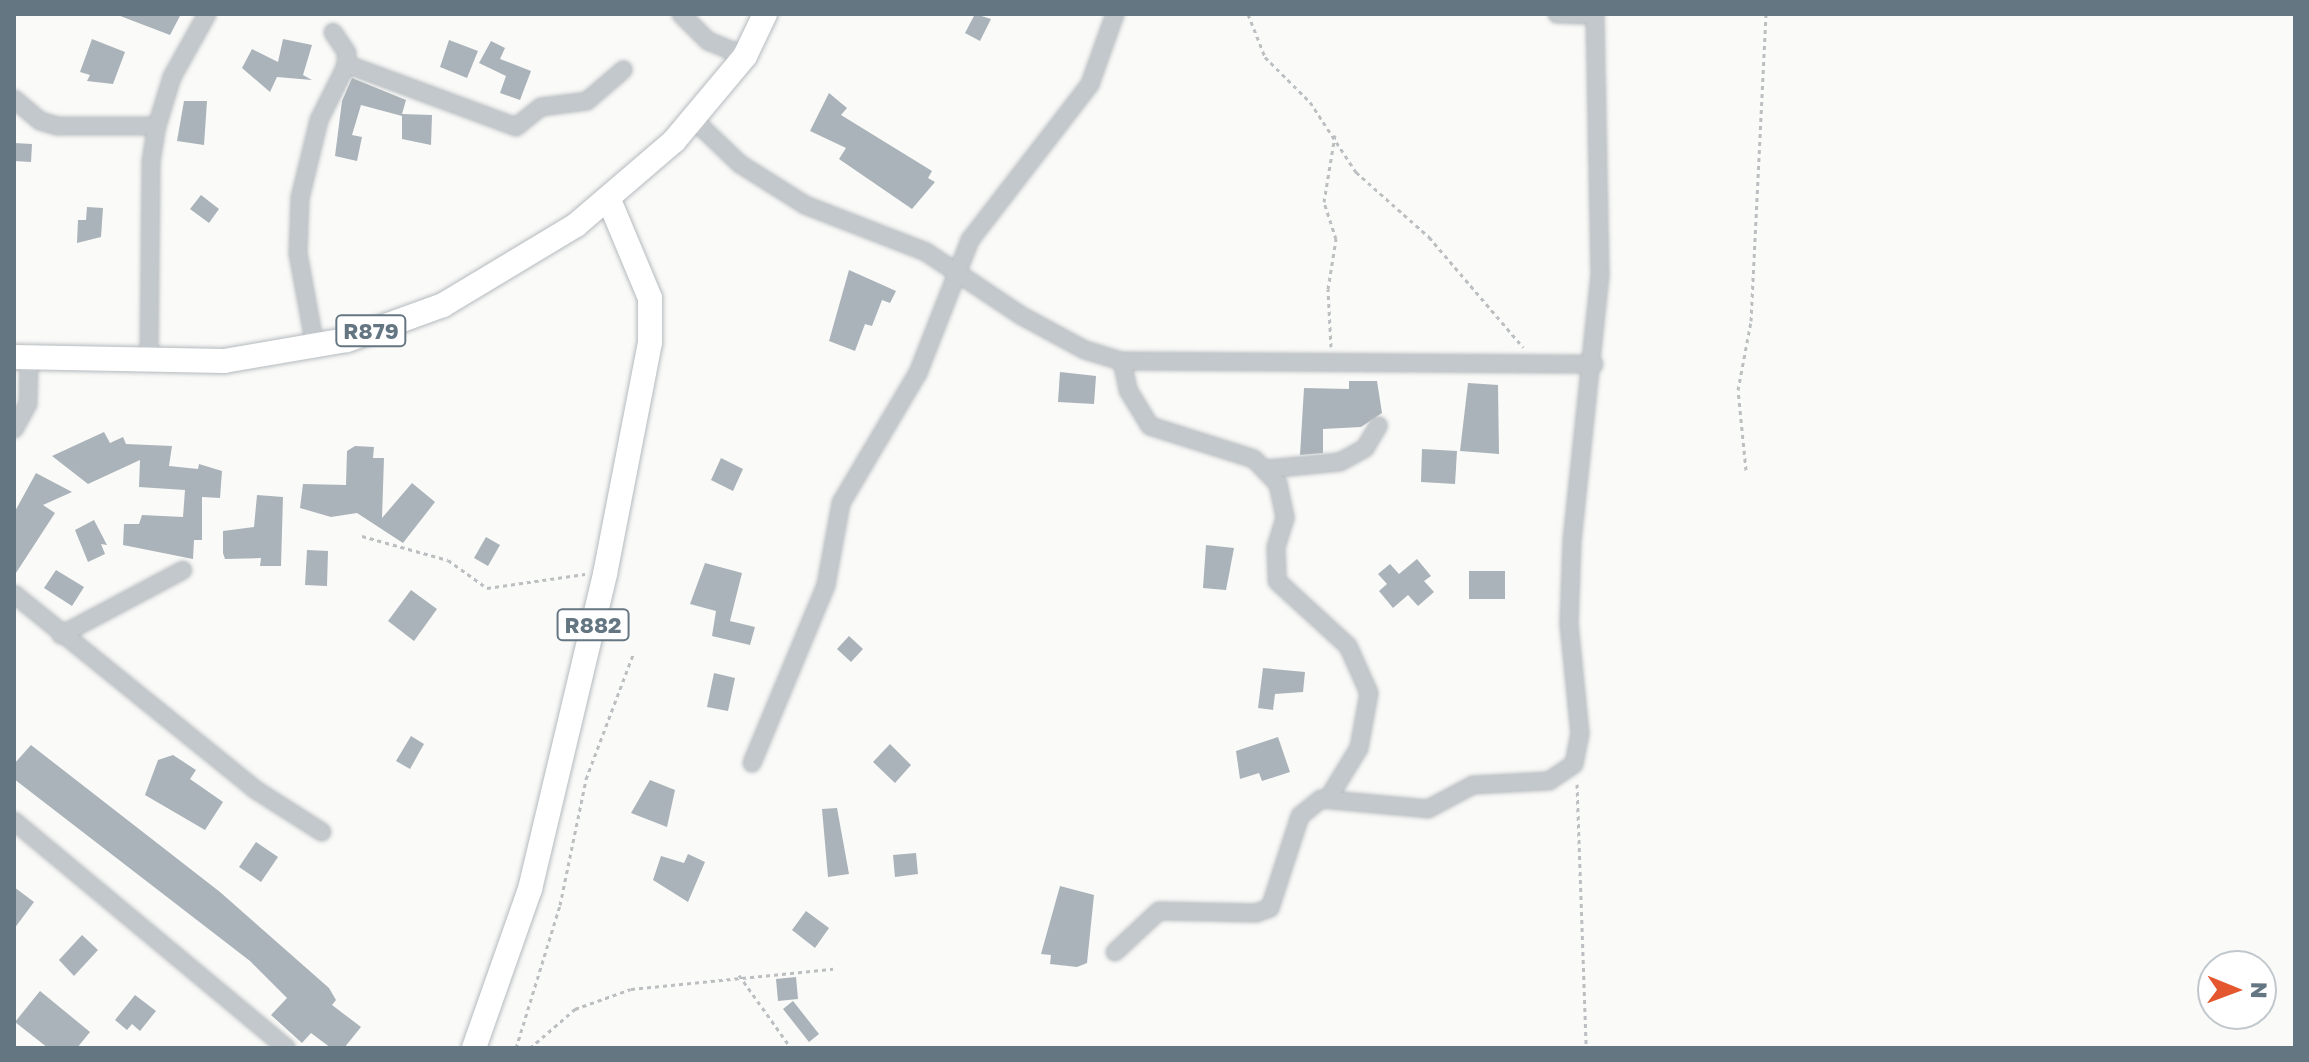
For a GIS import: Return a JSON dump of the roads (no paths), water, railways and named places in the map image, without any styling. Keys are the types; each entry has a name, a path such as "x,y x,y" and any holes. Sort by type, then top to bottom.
{"main road":[{"name":"R879","path":"21,358 224,361 347,340 480,287 609,200 674,141 745,56 765,14"},
{"name":"R882","path":"474,1048 530,889 605,574 650,342 650,298 609,200"}],"street":[{"path":"149,358 151,162 157,126 172,77 207,14"},
{"path":"681,14 708,41 745,56"},
{"path":"752,763 826,585 841,503 918,373 958,270 991,206 1090,84 1115,14"},
{"path":"1329,797 1428,809 1473,785 1549,781 1574,764 1580,734 1569,624 1572,541 1594,364 1600,232 1595,14 1557,14"},
{"path":"315,346 298,253 300,198 319,120 346,64 347,53 333,32"},
{"path":"346,64 516,127 541,107 587,101 623,70"},
{"path":"14,99 40,121 58,126 157,126"},
{"path":"694,120 740,164 805,205 958,270 1010,310 1085,350 1122,361 1536,361 1594,364"},
{"path":"14,429 28,404 21,358"},
{"path":"1115,952 1159,911 1270,908 1302,811 1329,797 1359,748 1369,693 1348,646 1277,581 1284,500 1267,469 1240,453 1150,426 1128,390 1122,361"},
{"path":"1267,469 1340,462 1365,448 1378,426"},
{"path":"61,635 183,570"},
{"path":"14,594 256,790 322,832"},
{"path":"14,821 286,1048"}]}
